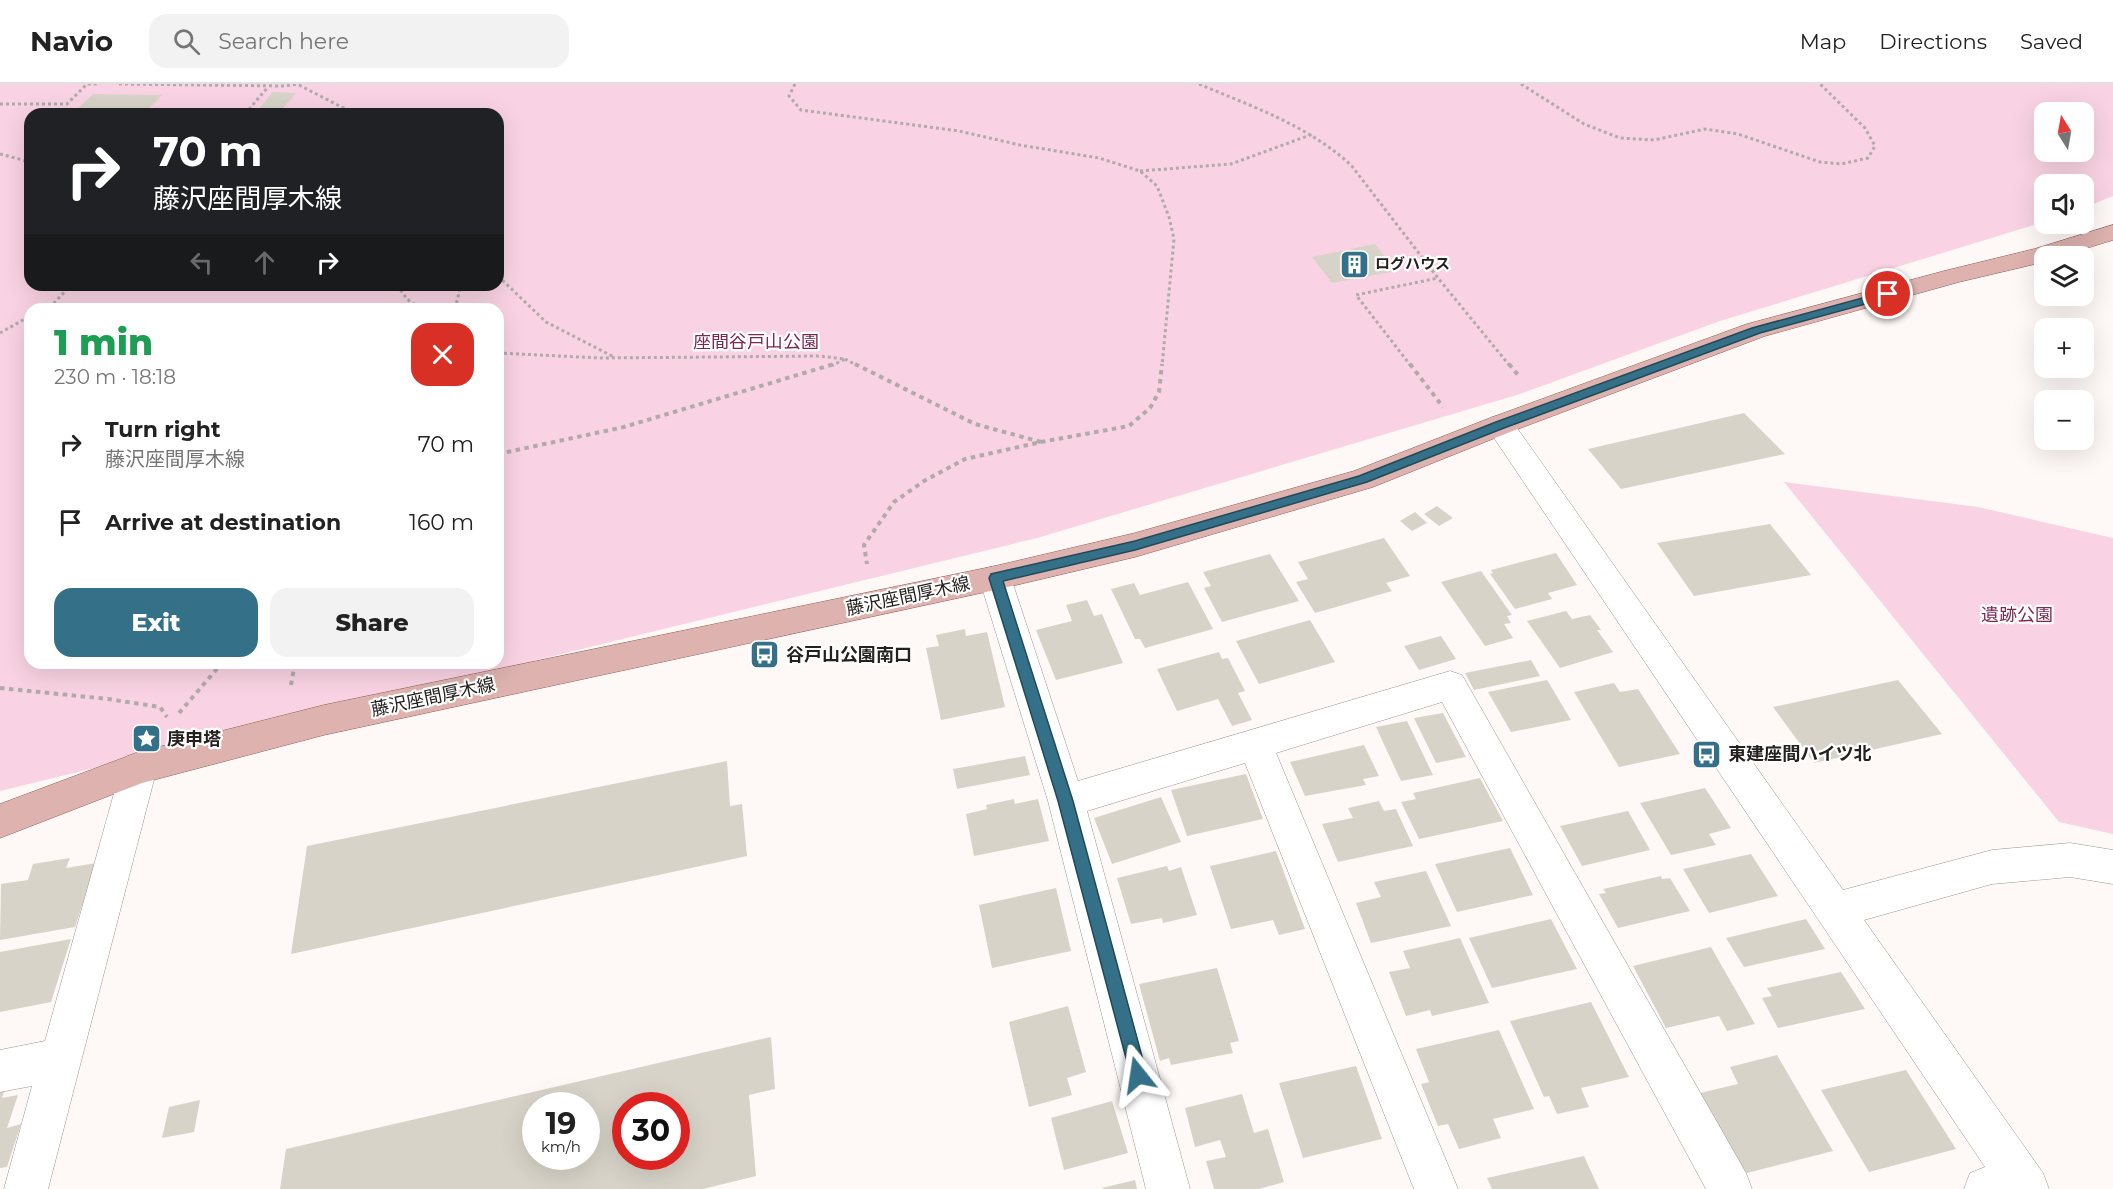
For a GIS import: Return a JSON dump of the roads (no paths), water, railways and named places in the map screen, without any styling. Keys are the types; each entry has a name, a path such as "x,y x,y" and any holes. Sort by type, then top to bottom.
{"main road":[{"name":"藤沢座間厚木線","path":"0,821 139,768 324,720 995,578 1135,546 1352,482 1756,330 1953,276 2041,255 2113,232"}],"street":[{"path":"1495,427 1836,910 2011,1186"},
{"path":"995,578 1066,801 1168,1189"},
{"path":"1066,801 1450,685 1730,1189"},
{"path":"1255,745 1436,1189"},
{"path":"26,1189 139,768"},
{"path":"1836,910 1992,867 2070,860 2113,867"},
{"path":"0,1071 61,1059"}],"place":[{"name":"ログハウス","path":"1354,264"},
{"name":"谷戸山公園南口","path":"765,655"},
{"name":"庚申塔","path":"146,739"},
{"name":"東建座間ハイツ北","path":"1707,754"}],"park label":[{"name":"座間谷戸山公園","path":"756,342"},
{"name":"遺跡公園","path":"2017,615"}]}
